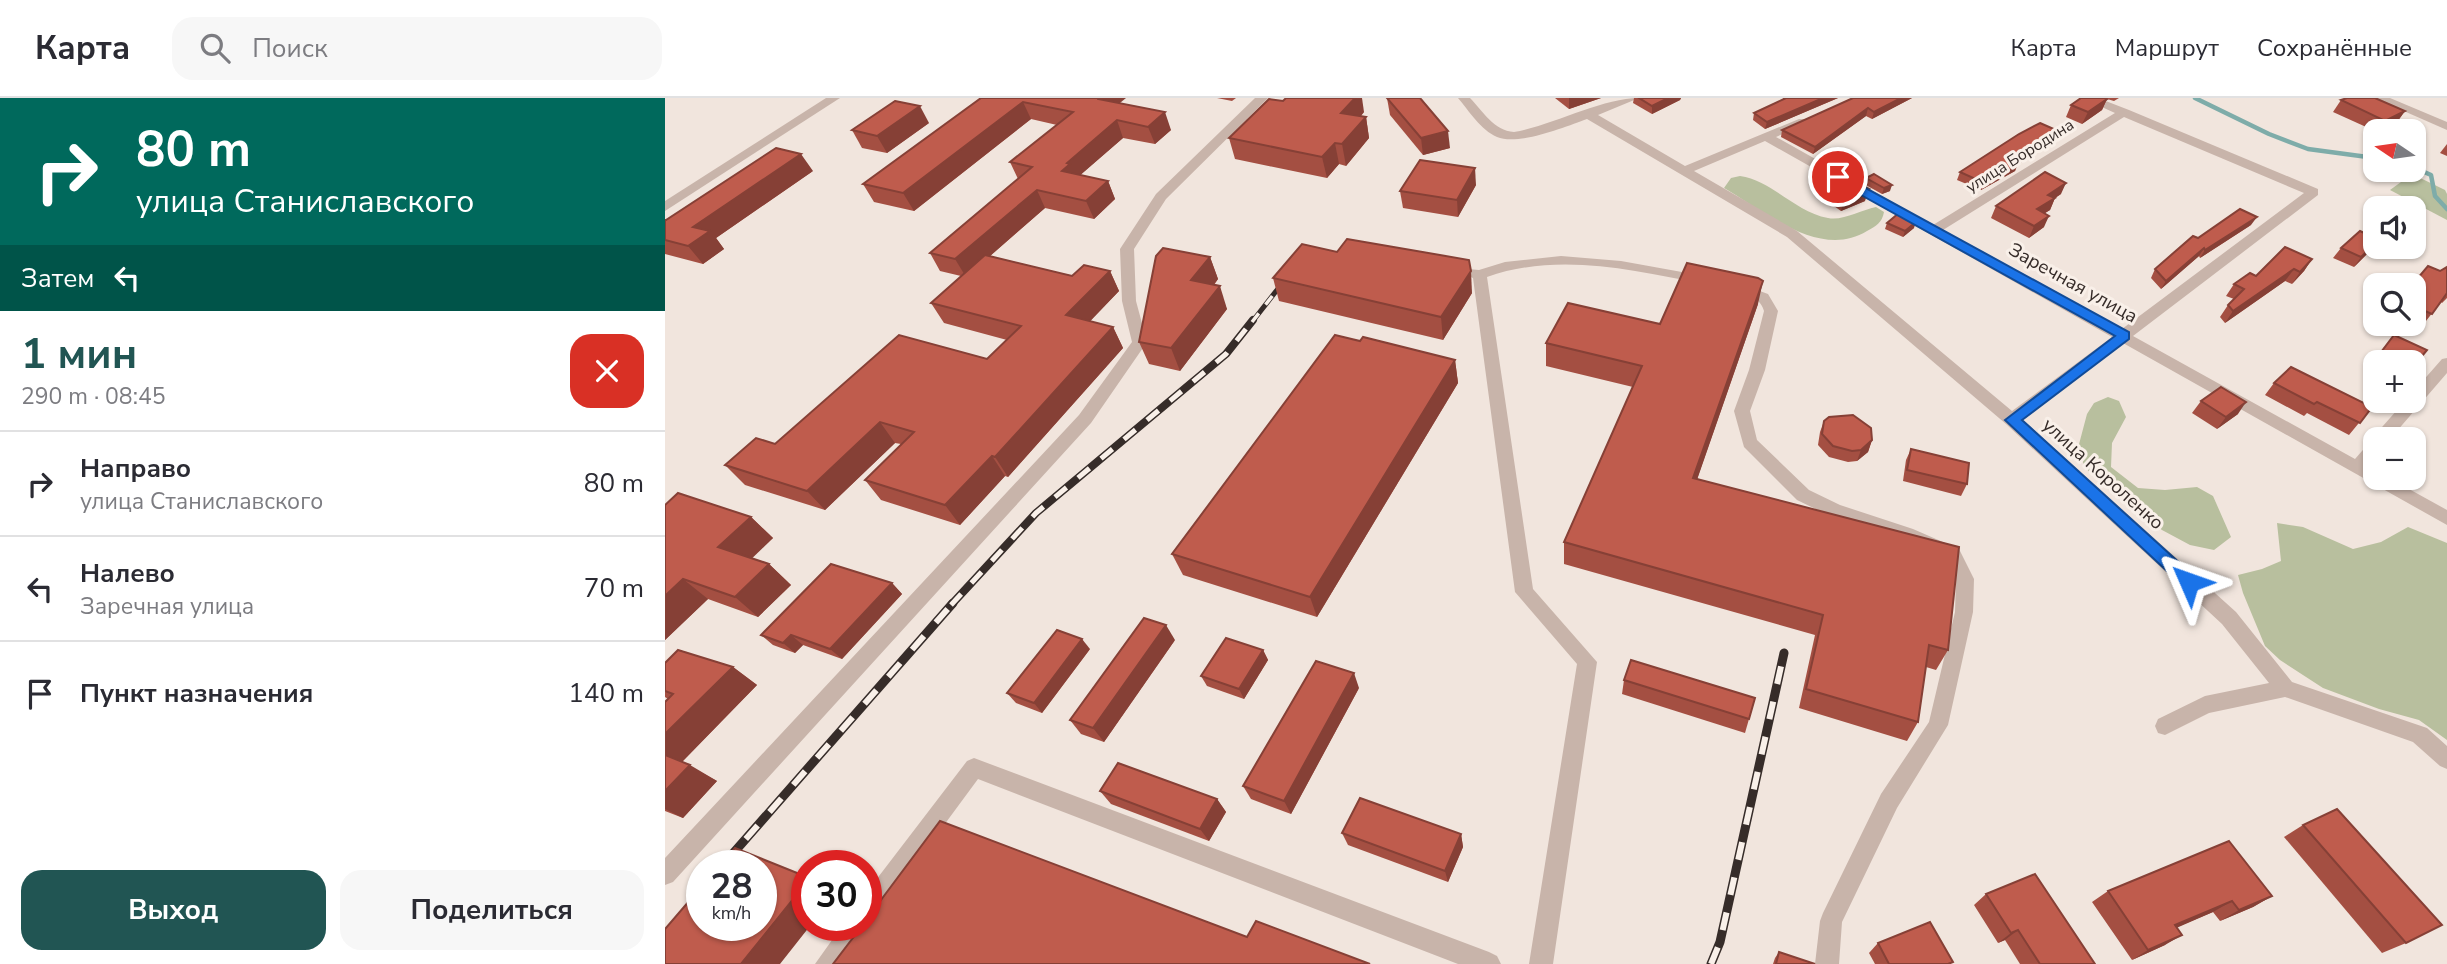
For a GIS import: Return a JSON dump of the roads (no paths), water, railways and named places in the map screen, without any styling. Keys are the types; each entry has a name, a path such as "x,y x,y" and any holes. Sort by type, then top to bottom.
{"street":[{"path":"665,206 834,98"},
{"path":"665,874 1085,419 1140,342 1129,301 1127,248 1161,197 1262,98"},
{"path":"1464,98 1504,135 1514,136 1590,116 1633,98"},
{"path":"2012,420 2313,192 2088,98"},
{"path":"2380,98 2447,127"},
{"name":"улица Бородина","path":"1934,230 2125,112"},
{"path":"1684,171 1817,115"},
{"name":"улица Короленко","path":"1590,116 1792,234 2012,420 2229,618 2285,688"},
{"name":"Заречная улица","path":"1767,137 2363,471"},
{"path":"1455,271 1480,275 1496,267 1520,261 1614,262 1755,291 1769,302 1771,311 1757,370 1742,411 1751,443 1803,495 1834,510 1907,534 1953,554 1965,579 1964,611 1938,725 1889,801 1831,921 1827,964"},
{"path":"1480,275 1524,592 1587,662 1541,964"},
{"path":"2391,427 2447,363"},
{"path":"2357,467 2363,460"},
{"name":"Заречная улица","path":"2397,490 2447,518"},
{"path":"2165,726 2205,705 2285,688 2420,735 2447,759"},
{"path":"882,891 974,768 1489,964"},
{"path":"827,964 845,941"}],"waterway":[{"path":"2195,98 2269,134 2308,149 2363,156"},
{"path":"2426,173 2431,175 2435,196 2447,209"}],"railway":[{"path":"1252,322 1284,281"},
{"path":"951,605 1036,513 1226,354 1253,320"},
{"path":"736,850 953,603"},
{"path":"1711,964 1720,942 1784,653"}]}
